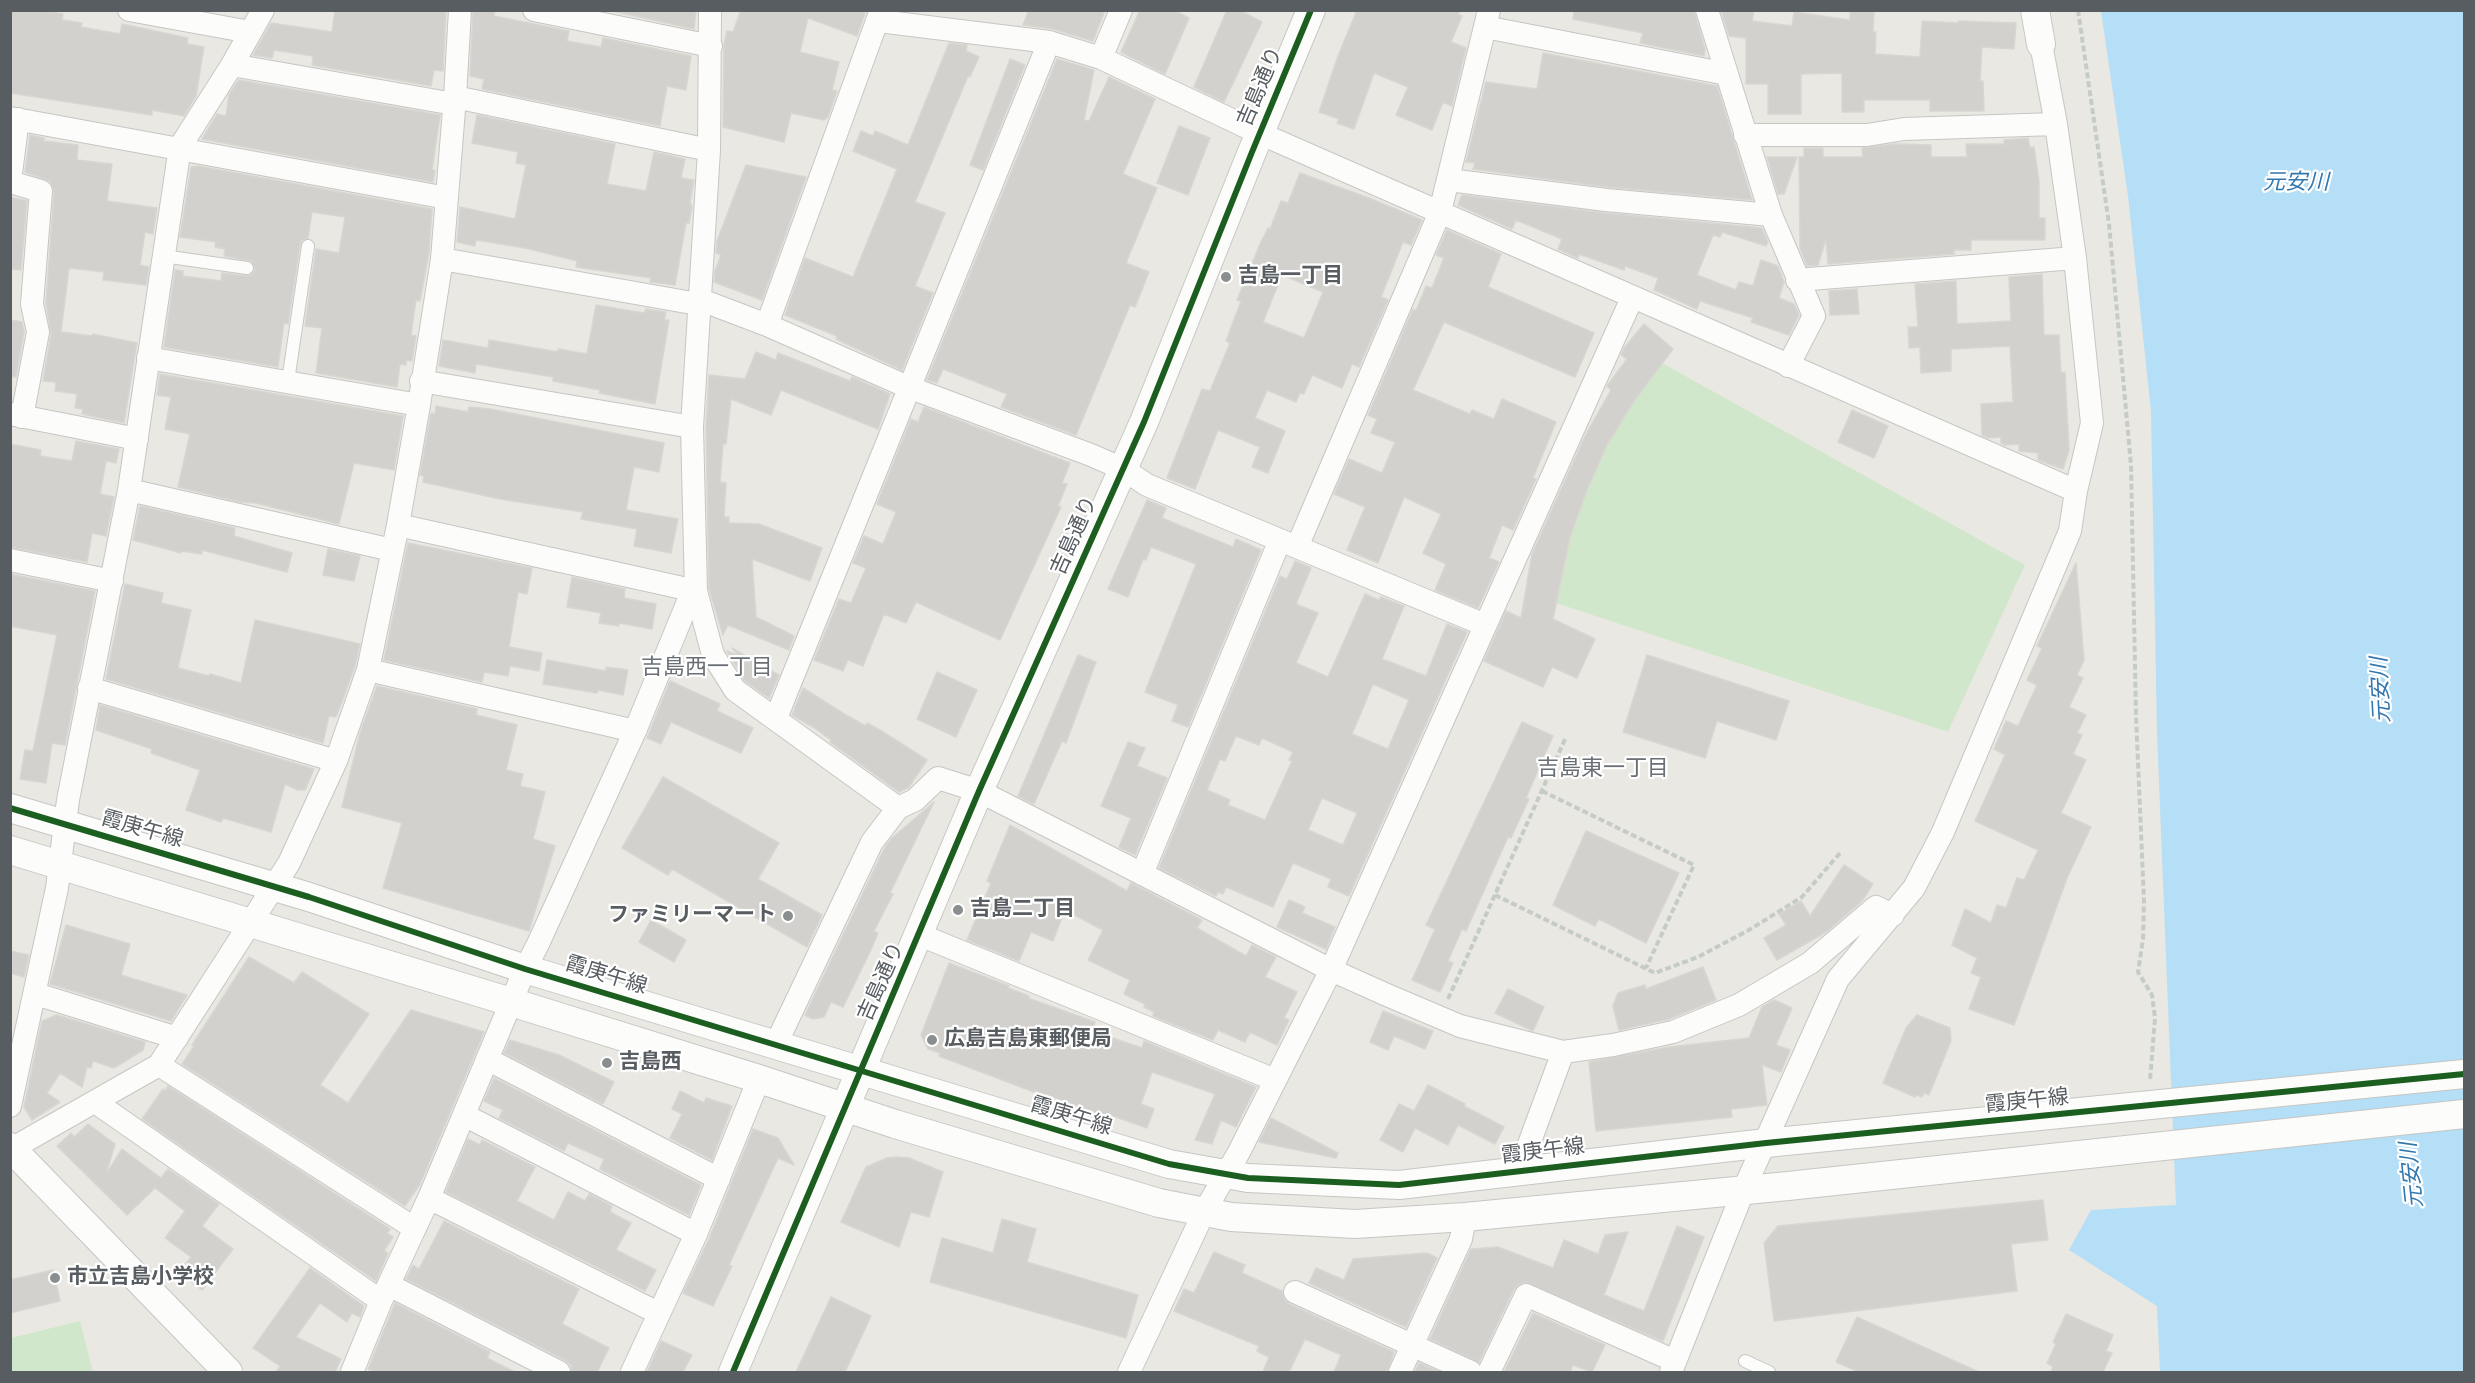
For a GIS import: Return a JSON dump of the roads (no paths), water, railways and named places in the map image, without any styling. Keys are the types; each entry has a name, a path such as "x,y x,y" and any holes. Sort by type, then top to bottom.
{"street":[{"path":"129,10 250,32"},
{"path":"10,1106 36,994 89,688 129,490 180,147 232,65 263,10"},
{"path":"228,1372 12,1148 159,1065 288,863 336,761 368,670 398,525 419,405 442,259 455,101 459,10"},
{"path":"534,10 711,46"},
{"path":"710,10 709,150 692,427 696,591 713,655 735,690 898,808"},
{"path":"1101,58 1121,10"},
{"name":"吉島通り","path":"733,1372 979,792 1152,403 1311,10"},
{"path":"1707,10 1771,215 1814,316 1788,366"},
{"path":"1489,1372 1526,1295 1673,1367 1744,1189 1838,980 1914,888 1943,832 2070,531 2076,490 2092,423 2075,258 2056,124 2035,10"},
{"path":"767,325 880,16 1049,42 1101,58 1259,134 2076,490"},
{"path":"1142,874 1440,212 1487,19 1727,74"},
{"path":"776,718 1049,42"},
{"path":"232,65 455,101 709,150"},
{"path":"137,439 16,416 38,332 32,304 40,191 10,182 14,118 447,198"},
{"path":"1745,135 1867,135 1904,129 2056,124"},
{"path":"1449,180 1606,200 1771,215"},
{"path":"1797,280 2075,258"},
{"path":"442,259 698,304 709,303 767,325 908,387 1090,455 1123,470 1147,485 1485,625"},
{"path":"1129,1372 1204,1212 1226,1175 1331,970 1632,298"},
{"path":"148,358 419,405"},
{"path":"421,381 692,427"},
{"path":"129,490 392,550"},
{"path":"398,525 696,591"},
{"path":"10,560 112,581"},
{"path":"352,1372 429,1198 525,969 635,731 687,604 696,591"},
{"path":"368,670 635,731"},
{"path":"89,688 336,761"},
{"path":"776,1044 872,842 898,808 915,800 938,778 979,792 1331,970 1460,1026 1563,1052 1613,1046 1673,1032 1739,1005 1810,963 1876,907 1893,915"},
{"name":"霞庚午線","path":"10,808 273,887 525,969 1169,1164 1226,1175 1281,1181 1399,1185 2155,1096 2464,1074"},
{"path":"10,850 759,1079 844,1109 1159,1203 1230,1217 1355,1224 1465,1216 2464,1114"},
{"path":"920,935 1275,1080"},
{"path":"36,994 177,1038"},
{"path":"1519,1171 1563,1052"},
{"path":"487,1059 719,1179"},
{"path":"159,1065 414,1228"},
{"path":"632,1372 696,1234 759,1079"},
{"path":"95,1102 385,1293 559,1372"},
{"path":"464,1115 696,1234"},
{"path":"429,1198 658,1313"},
{"path":"1400,1372 1461,1239 1465,1216"},
{"path":"1295,1292 1471,1372"}],"lane":[{"path":"288,381 308,246"},
{"path":"163,256 247,268"},
{"path":"1745,1361 1769,1372"}],"water":[{"name":"元安川","path":"2101,11 2464,11 2464,1372 2160,1372 2157,1306 2069,1250 2091,1210 2176,1205 2157,733 2151,411 2128,196"}],"place":[{"name":"吉島一丁目","path":"1226,277"},
{"name":"吉島二丁目","path":"958,910"},
{"name":"ファミリーマート","path":"788,916"},
{"name":"広島吉島東郵便局","path":"932,1040"},
{"name":"吉島西","path":"607,1063"},
{"name":"市立吉島小学校","path":"55,1278"}],"district":[{"name":"吉島西一丁目","path":"707,668"},
{"name":"吉島東一丁目","path":"1603,769"}]}
